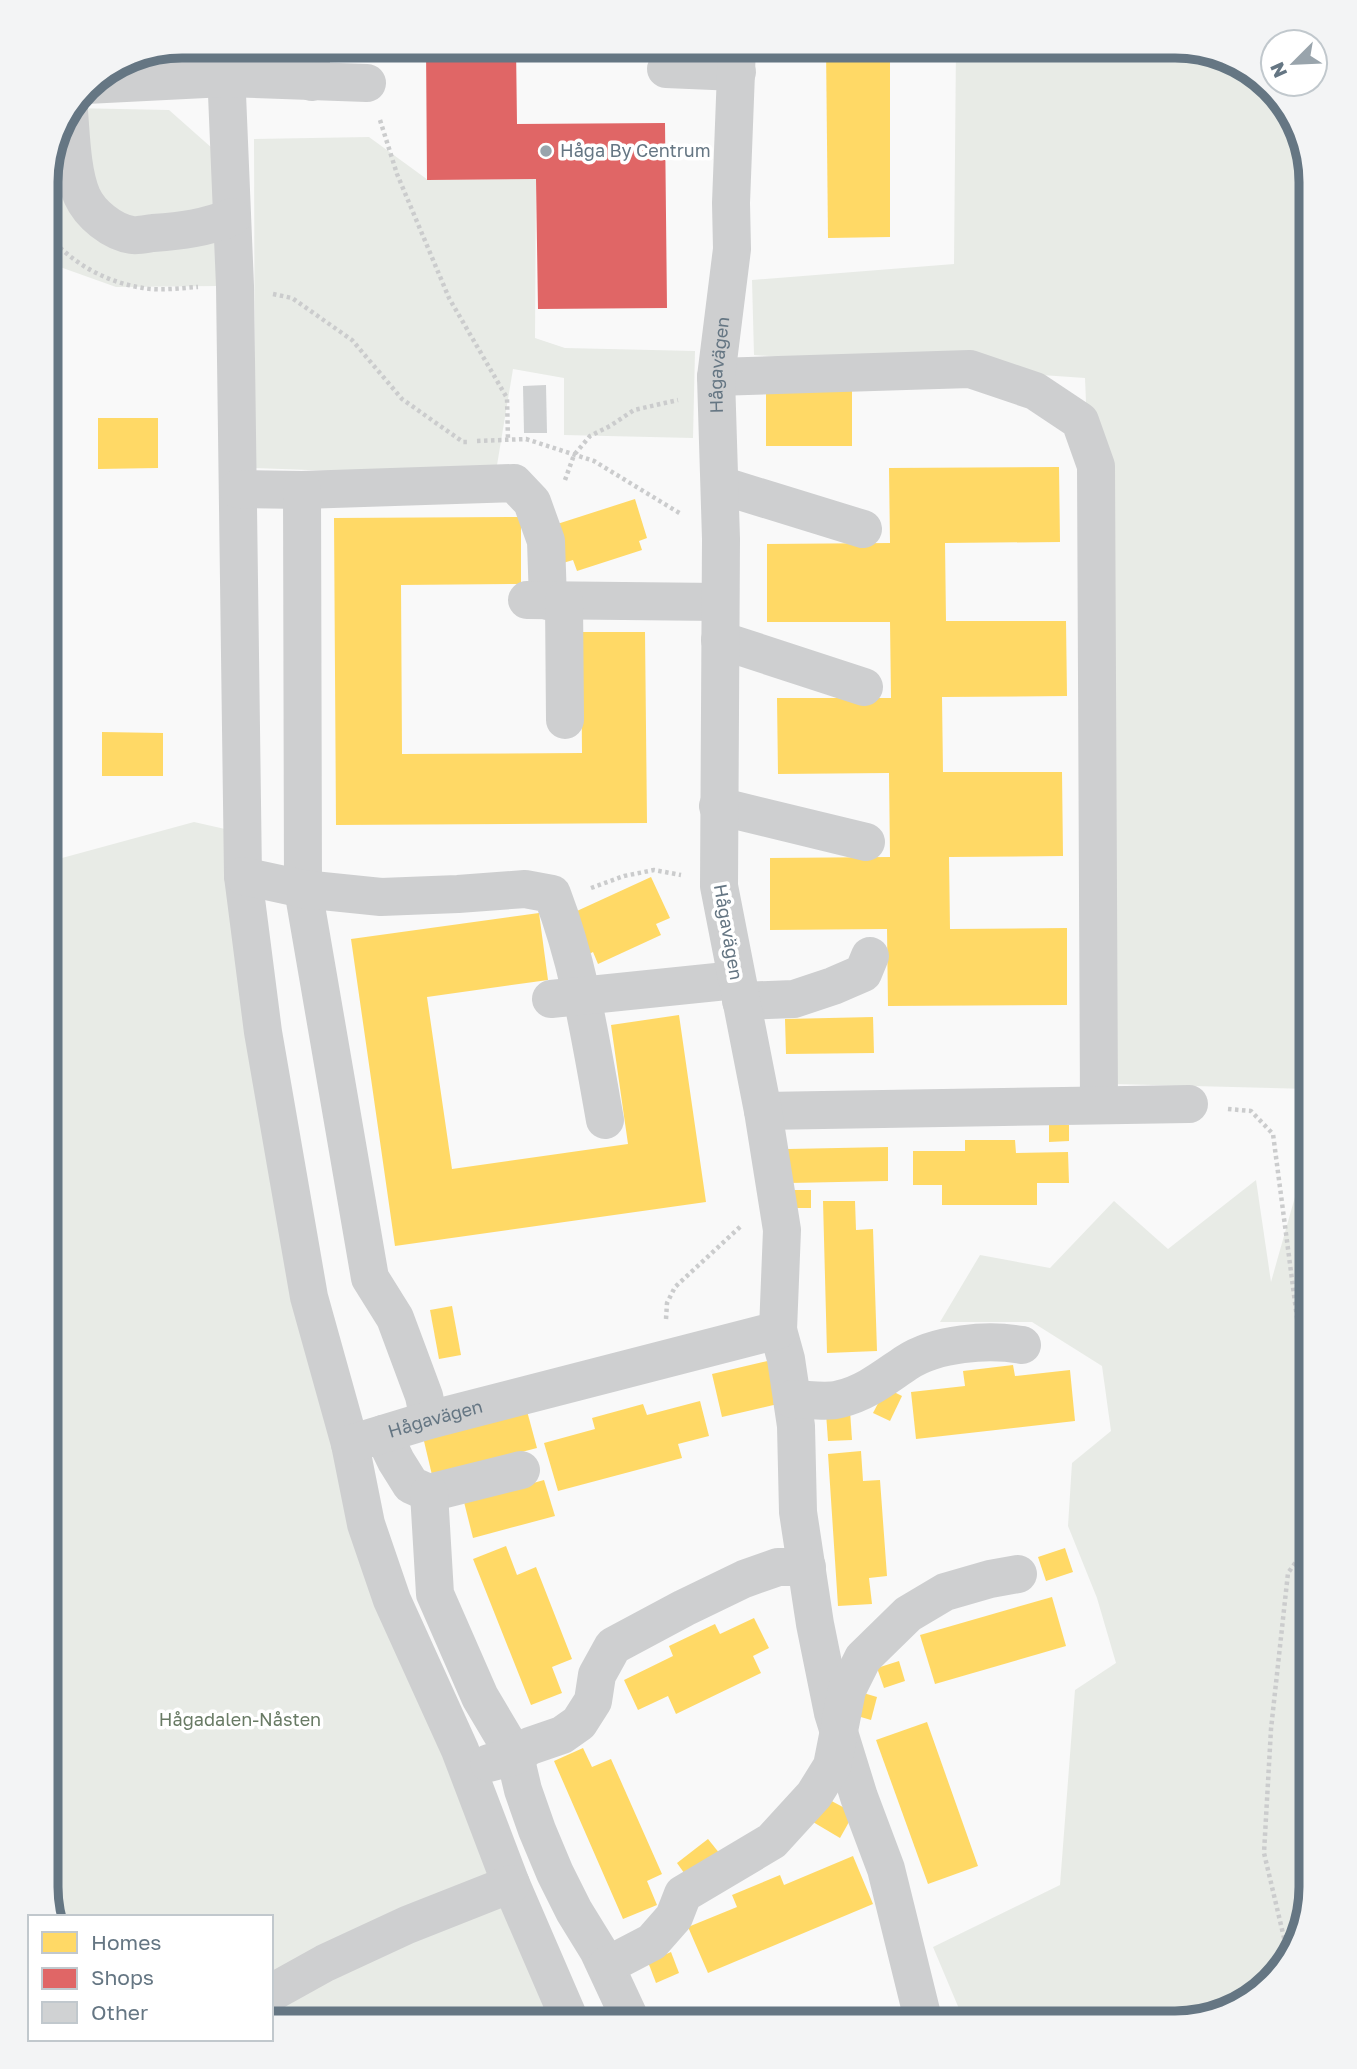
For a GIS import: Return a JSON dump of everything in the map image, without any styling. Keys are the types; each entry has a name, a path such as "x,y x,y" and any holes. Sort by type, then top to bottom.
{"street":[{"path":"666,69 737,59"},
{"name":"Hågavägen","path":"366,1439 429,1420 778,1330 782,1230 763,1111 719,887 721,538 716,388 732,249 731,203 737,59"},
{"path":"225,62 235,286 243,876 263,1032 309,1297 366,1439 366,1524 392,1600 467,1768 511,1884 566,2011"},
{"path":"109,81 225,62 311,64 367,83"},
{"path":"70,128 73,160 82,196 96,215 114,229 132,235 189,231 232,217"},
{"path":"716,388 970,369 1034,390 1080,421 1096,466 1099,1105"},
{"path":"238,489 514,483 532,502 546,541 546,601 565,720"},
{"path":"720,485 863,528"},
{"path":"302,489 303,889 370,1278 395,1318 424,1396 429,1420"},
{"path":"546,601 720,602"},
{"path":"720,640 864,687"},
{"path":"718,806 866,842"},
{"path":"243,876 303,889 381,897 526,889 552,894 556,905 567,998 604,1120"},
{"path":"567,998 739,990 794,999 863,973 870,956"},
{"path":"763,1111 1189,1104"},
{"path":"778,1330 786,1359 796,1426 798,1512 818,1636 839,1731 859,1797 886,1868 921,2011"},
{"path":"792,1399 838,1400 861,1392 885,1379 909,1361 937,1349 979,1343 1022,1345"},
{"path":"366,1439 396,1461 411,1485 429,1493 521,1470"},
{"path":"429,1493 435,1594 480,1697 515,1756 533,1821 555,1873 598,1950 627,2011"},
{"path":"467,1768 515,1756 530,1746 562,1735 579,1723 593,1701 597,1675 613,1646 744,1579 778,1567 807,1567"},
{"path":"606,1966 652,1942 674,1917 683,1894 772,1841 814,1795 832,1766 847,1690 863,1658 908,1614 945,1592 1018,1574"},
{"path":"273,1992 325,1963 407,1925 511,1884"}],"path":[{"path":"367,83 397,174 430,256 449,298 507,398 508,440"},
{"path":"235,286 292,298 352,340 402,398 463,442 526,439 594,461 721,538"},
{"path":"537,516 559,495 574,455 590,436 635,410 716,388"},
{"path":"556,905 624,876 654,870 719,887"},
{"path":"1189,1104 1251,1111 1273,1134 1299,1334"},
{"path":"670,1358 666,1331 667,1303 674,1287 741,1226 774,1181"},
{"path":"1285,1944 1264,1853 1271,1729 1288,1573 1299,1558"}],"green space":[{"path":"956,58 1199,60 1215,64 1244,79 1259,91 1259,98 1268,100 1283,120 1295,150 1299,182 1299,1089 1114,1084 1085,378 754,355 752,280 954,264"},
{"path":"82,108 169,110 213,149 218,286 116,287 58,266 58,174 62,150 67,134"},
{"path":"369,137 428,180 536,179 535,338 565,348 695,351 693,438 564,435 564,378 513,369 495,477 255,468 254,139"},
{"name":"Hågadalen-Nåsten","path":"194,822 256,836 278,1040 359,1483 564,2011 273,2011 273,1915 61,1915 58,1887 58,859"},
{"path":"1256,1180 1271,1282 1299,1183 1299,1887 1290,1935 1274,1963 1251,1986 1223,2002 1207,2007 1175,2011 960,2011 933,1947 1060,1885 1075,1690 1116,1663 1097,1598 1068,1526 1072,1463 1111,1431 1102,1366 1032,1322 940,1322 980,1255 1050,1268 1114,1201 1168,1249"}],"building: Homes":[{"path":"826,58 890,58 890,237 828,238"},
{"path":"766,387 852,387 852,446 766,446"},
{"path":"98,418 158,418 158,468 98,469"},
{"path":"1059,467 1060,542 945,543 946,621 1066,621 1067,696 942,697 943,772 1062,772 1063,856 949,857 950,929 1067,928 1067,1005 888,1006 887,929 770,930 770,858 890,857 889,773 778,774 777,698 891,698 890,622 767,622 767,544 890,543 889,468"},
{"path":"635,499 647,538 639,541 642,550 577,571 573,560 563,563 551,526"},
{"path":"521,517 521,584 401,585 402,754 582,753 581,632 645,632 647,823 336,825 334,518"},
{"path":"102,732 163,733 163,776 102,776"},
{"path":"651,877 670,918 656,924 661,935 598,964 593,952 585,956 566,916"},
{"path":"539,913 548,980 427,997 452,1169 628,1144 611,1025 679,1015 706,1202 395,1246 351,939"},
{"path":"873,1017 874,1053 786,1054 785,1019"},
{"path":"1049,1125 1069,1125 1069,1141 1049,1142"},
{"path":"965,1140 1015,1140 1016,1153 1068,1152 1069,1183 1037,1183 1037,1205 942,1205 942,1185 913,1185 913,1151 965,1151"},
{"path":"888,1147 888,1181 789,1183 788,1149"},
{"path":"793,1190 811,1190 811,1208 793,1208"},
{"path":"823,1201 855,1201 856,1230 873,1229 877,1351 827,1353"},
{"path":"452,1306 461,1355 439,1359 430,1310"},
{"path":"772,1360 782,1403 722,1417 712,1374"},
{"path":"1013,1365 1015,1376 1070,1370 1075,1421 916,1439 911,1392 965,1386 963,1371"},
{"path":"886,1388 902,1396 890,1421 873,1413"},
{"path":"700,1401 709,1436 678,1444 682,1458 558,1491 544,1443 595,1429 592,1418 643,1404 647,1415"},
{"path":"527,1411 537,1448 432,1475 423,1437"},
{"path":"850,1411 852,1440 828,1441 826,1413"},
{"path":"861,1451 863,1481 880,1480 887,1576 869,1578 872,1604 838,1606 828,1454"},
{"path":"544,1480 555,1516 473,1538 464,1502"},
{"path":"506,1546 517,1575 536,1567 572,1659 552,1667 562,1693 531,1705 473,1559"},
{"path":"1065,1548 1073,1572 1046,1581 1038,1557"},
{"path":"1052,1597 1066,1646 935,1684 920,1635"},
{"path":"754,1618 769,1648 753,1656 761,1673 676,1714 668,1696 638,1710 624,1680 673,1656 669,1646 715,1624 720,1634"},
{"path":"899,1661 905,1681 884,1688 877,1668"},
{"path":"860,1692 877,1697 871,1720 854,1715"},
{"path":"927,1722 978,1866 928,1884 876,1740"},
{"path":"583,1748 592,1767 611,1759 662,1874 647,1881 657,1905 623,1919 554,1761"},
{"path":"826,1798 854,1813 840,1838 813,1822"},
{"path":"708,1839 724,1859 692,1884 677,1863"},
{"path":"853,1856 873,1904 708,1973 688,1927 737,1907 732,1895 780,1875 784,1885"},
{"path":"671,1952 679,1973 656,1983 648,1962"}],"building: Shops":[{"name":"Håga By Centrum","path":"426,58 516,58 517,124 665,123 667,308 538,309 536,179 427,180"}],"building: Other":[{"path":"546,385 547,433 524,433 523,386"}],"place":[{"name":"Håga By Centrum","path":"546,151"}]}
